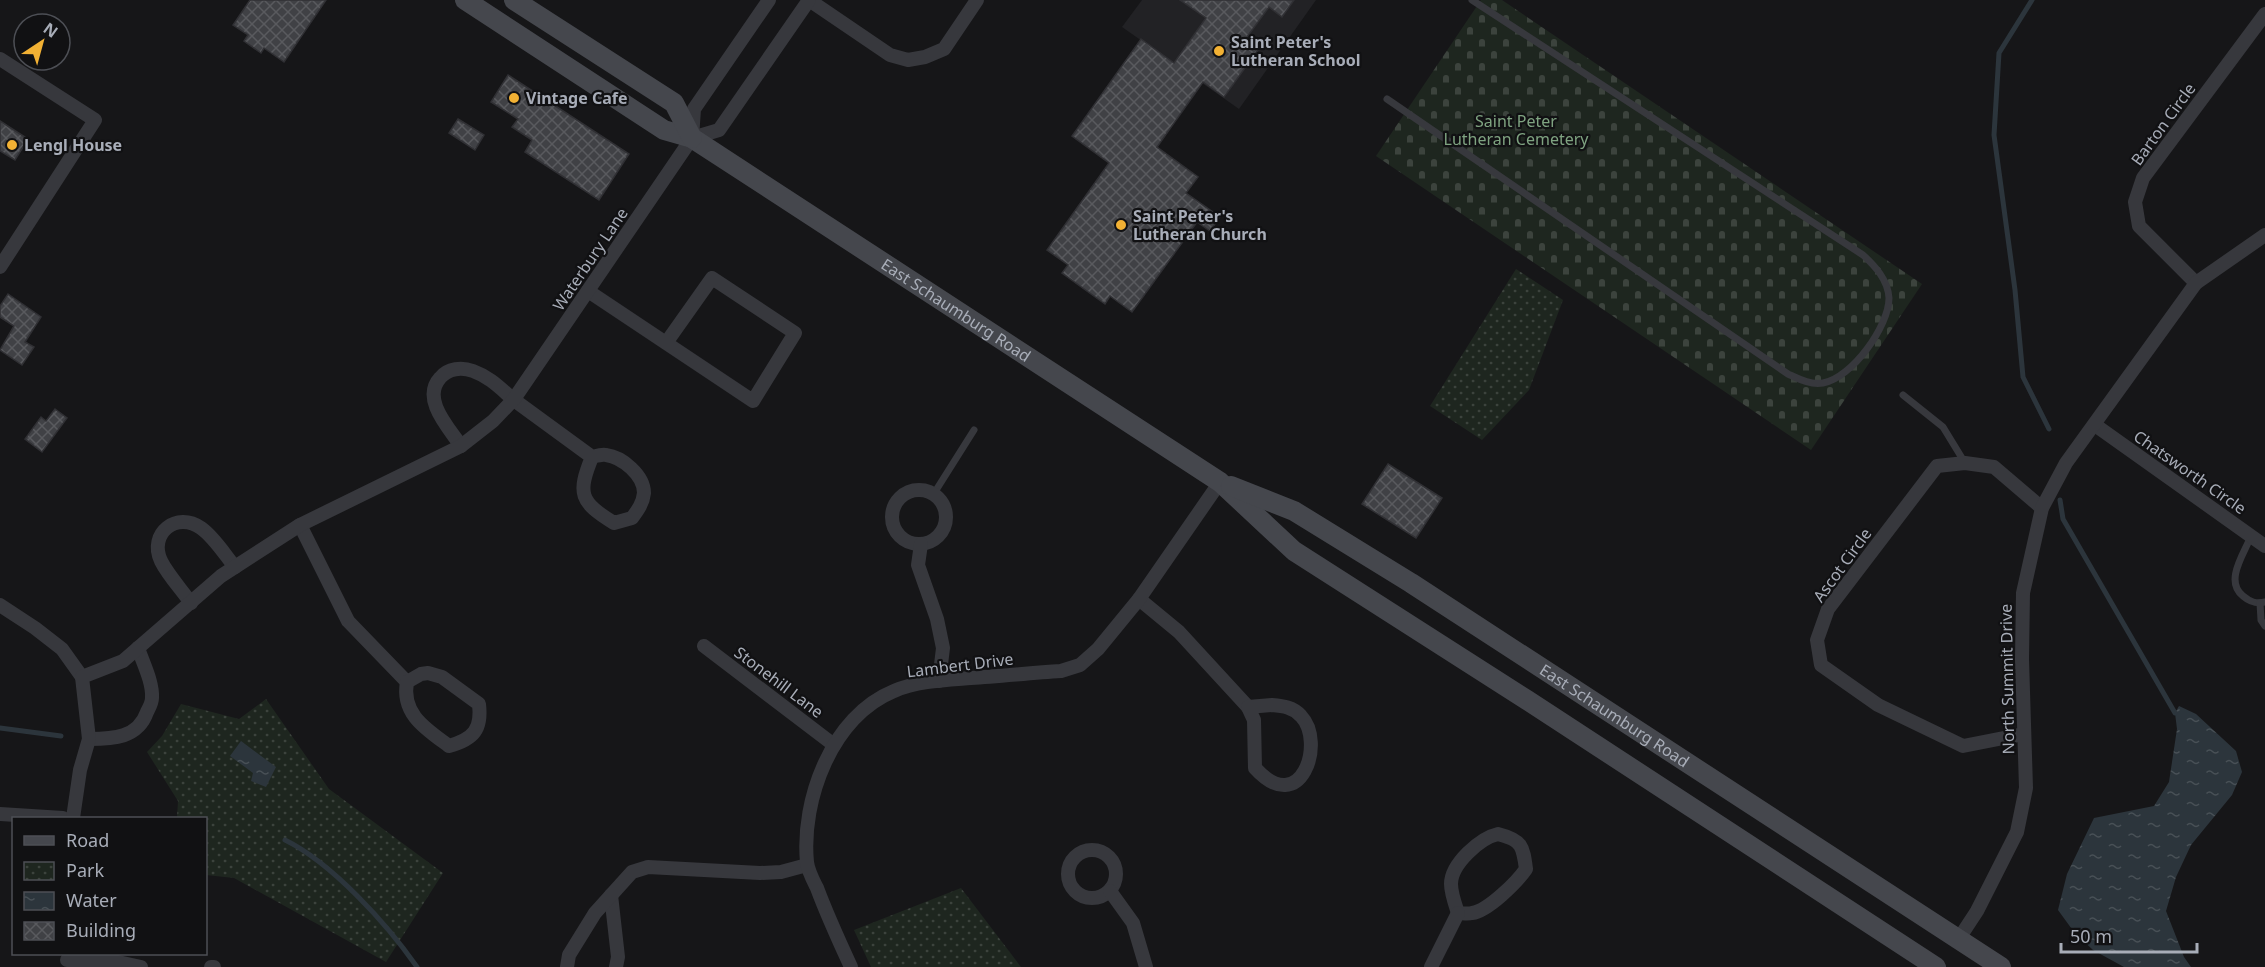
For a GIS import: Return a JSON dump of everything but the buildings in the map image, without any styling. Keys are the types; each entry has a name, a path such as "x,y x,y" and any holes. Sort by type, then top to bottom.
{"main road":[{"name":"East Schaumburg Road","path":"465,0 664,130 692,138 1220,482 1293,551 1537,706 1936,967"},
{"name":"East Schaumburg Road","path":"514,0 674,103 692,138"},
{"name":"East Schaumburg Road","path":"1220,482 1294,511 1411,583 2001,967"},
{"path":"1942,967 1958,940"}],"street":[{"name":"Waterbury Lane","path":"82,677 123,661 235,567 300,525 461,446 493,421 514,399 692,138 694,109 769,0"},
{"path":"692,138 719,130 809,0 890,55 908,60 925,57 944,49 977,0"},
{"name":"Barton Circle","path":"2196,283 2139,226 2134,202 2143,178 2265,14"},
{"path":"0,59 96,120 0,267"},
{"name":"North Summit Drive","path":"1958,940 1977,911 2017,832 2026,788 2022,658 2023,593 2042,507 2066,463 2196,283 2265,235"},
{"path":"588,291 666,343 753,401 795,333 712,278 666,343"},
{"path":"461,446 437,410 433,393 436,382 445,372 457,369 472,370 491,379 592,457 605,454 629,467 640,477 644,490 642,504 632,518 614,523 594,511 585,500 583,489 592,457"},
{"name":"Chatsworth Circle","path":"2095,425 2265,546"},
{"name":"Ascot Circle","path":"2024,734 1963,746 1878,705 1821,665 1817,640 1828,609 1937,466 1965,463 1994,467 2042,507"},
{"name":"Lambert Drive","path":"852,967 832,927 807,865 807,833 812,800 822,768 834,745 872,702 895,690 939,681 1061,671 1080,665 1098,649 1139,599 1220,482"},
{"path":"915,491 933,495 944,507 945,524 936,538 921,544 903,539 893,524 894,507 907,494 915,491"},
{"path":"191,603 161,561 159,535 166,526 175,522 188,522 202,528 235,567"},
{"path":"300,525 348,621 406,682 407,703 413,717 449,746 463,742 475,732 481,720 479,704 442,677 421,674 406,682"},
{"path":"921,544 918,565 943,648 939,681"},
{"path":"1139,599 1179,632 1248,707 1254,720 1255,768 1266,780 1282,787 1296,783 1308,765 1311,735 1302,717 1288,706 1248,707"},
{"path":"0,605 62,649 82,677 89,739 80,770 73,817"},
{"name":"Stonehill Lane","path":"704,646 834,745"},
{"path":"89,739 110,739 127,735 143,723 152,699 138,648"},
{"path":"0,814 38,817"},
{"path":"1431,967 1458,913 1451,883 1456,866 1486,837 1498,834 1514,838 1523,848 1526,869 1485,909 1473,914 1458,913"},
{"path":"567,967 569,955 595,913 632,872 648,867 760,873 781,872 807,865"},
{"path":"1110,891 1133,923 1146,967"},
{"path":"611,896 618,957 616,967"},
{"path":"67,960 109,960 141,967"}],"lane":[{"path":"1387,99 1788,374 1808,383 1824,383 1837,377 1867,348 1880,330 1887,313 1889,297 1880,275 1863,255 1472,0"},
{"path":"1903,395 1943,427 1965,463"},
{"path":"933,495 974,430"},
{"path":"2251,536 2234,575 2234,583 2237,591 2244,597 2252,602 2262,602 2261,620 2265,626"}],"shaded area":[{"name":"Saint Peter's Lutheran School","path":"1142,0 1316,0 1239,109 1122,27"}],"green space":[{"name":"Saint Peter Lutheran Cemetery","path":"1481,0 1502,0 1922,284 1811,450 1376,156"},
{"path":"1516,269 1563,300 1529,390 1482,440 1430,406"},
{"path":"266,699 329,789 443,873 386,962 234,878 207,875 207,817 177,817 178,801 147,752 162,736 181,704 239,719"},
{"path":"961,888 1021,967 871,967 854,930"}],"water":[{"path":"2179,706 2196,714 2236,751 2242,772 2232,795 2191,845 2176,877 2166,911 2184,957 2191,967 2124,967 2093,950 2074,932 2058,910 2067,874 2094,818 2154,806 2169,782 2177,729 2175,713"},
{"path":"241,741 276,767 266,787 251,781 253,773 230,756"}],"waterway":[{"path":"2032,0 1999,53 1994,135 2015,290 2023,377 2049,429"},
{"path":"2060,500 2063,519 2175,713"},
{"path":"0,728 61,736"},
{"path":"285,840 303,850 340,879 390,932 417,967"}],"place":[{"name":"Saint Peter's Lutheran School","path":"1219,51"},
{"name":"Vintage Cafe","path":"514,98"},
{"name":"Lengl House","path":"12,145"},
{"name":"Saint Peter's Lutheran Church","path":"1121,225"}]}
